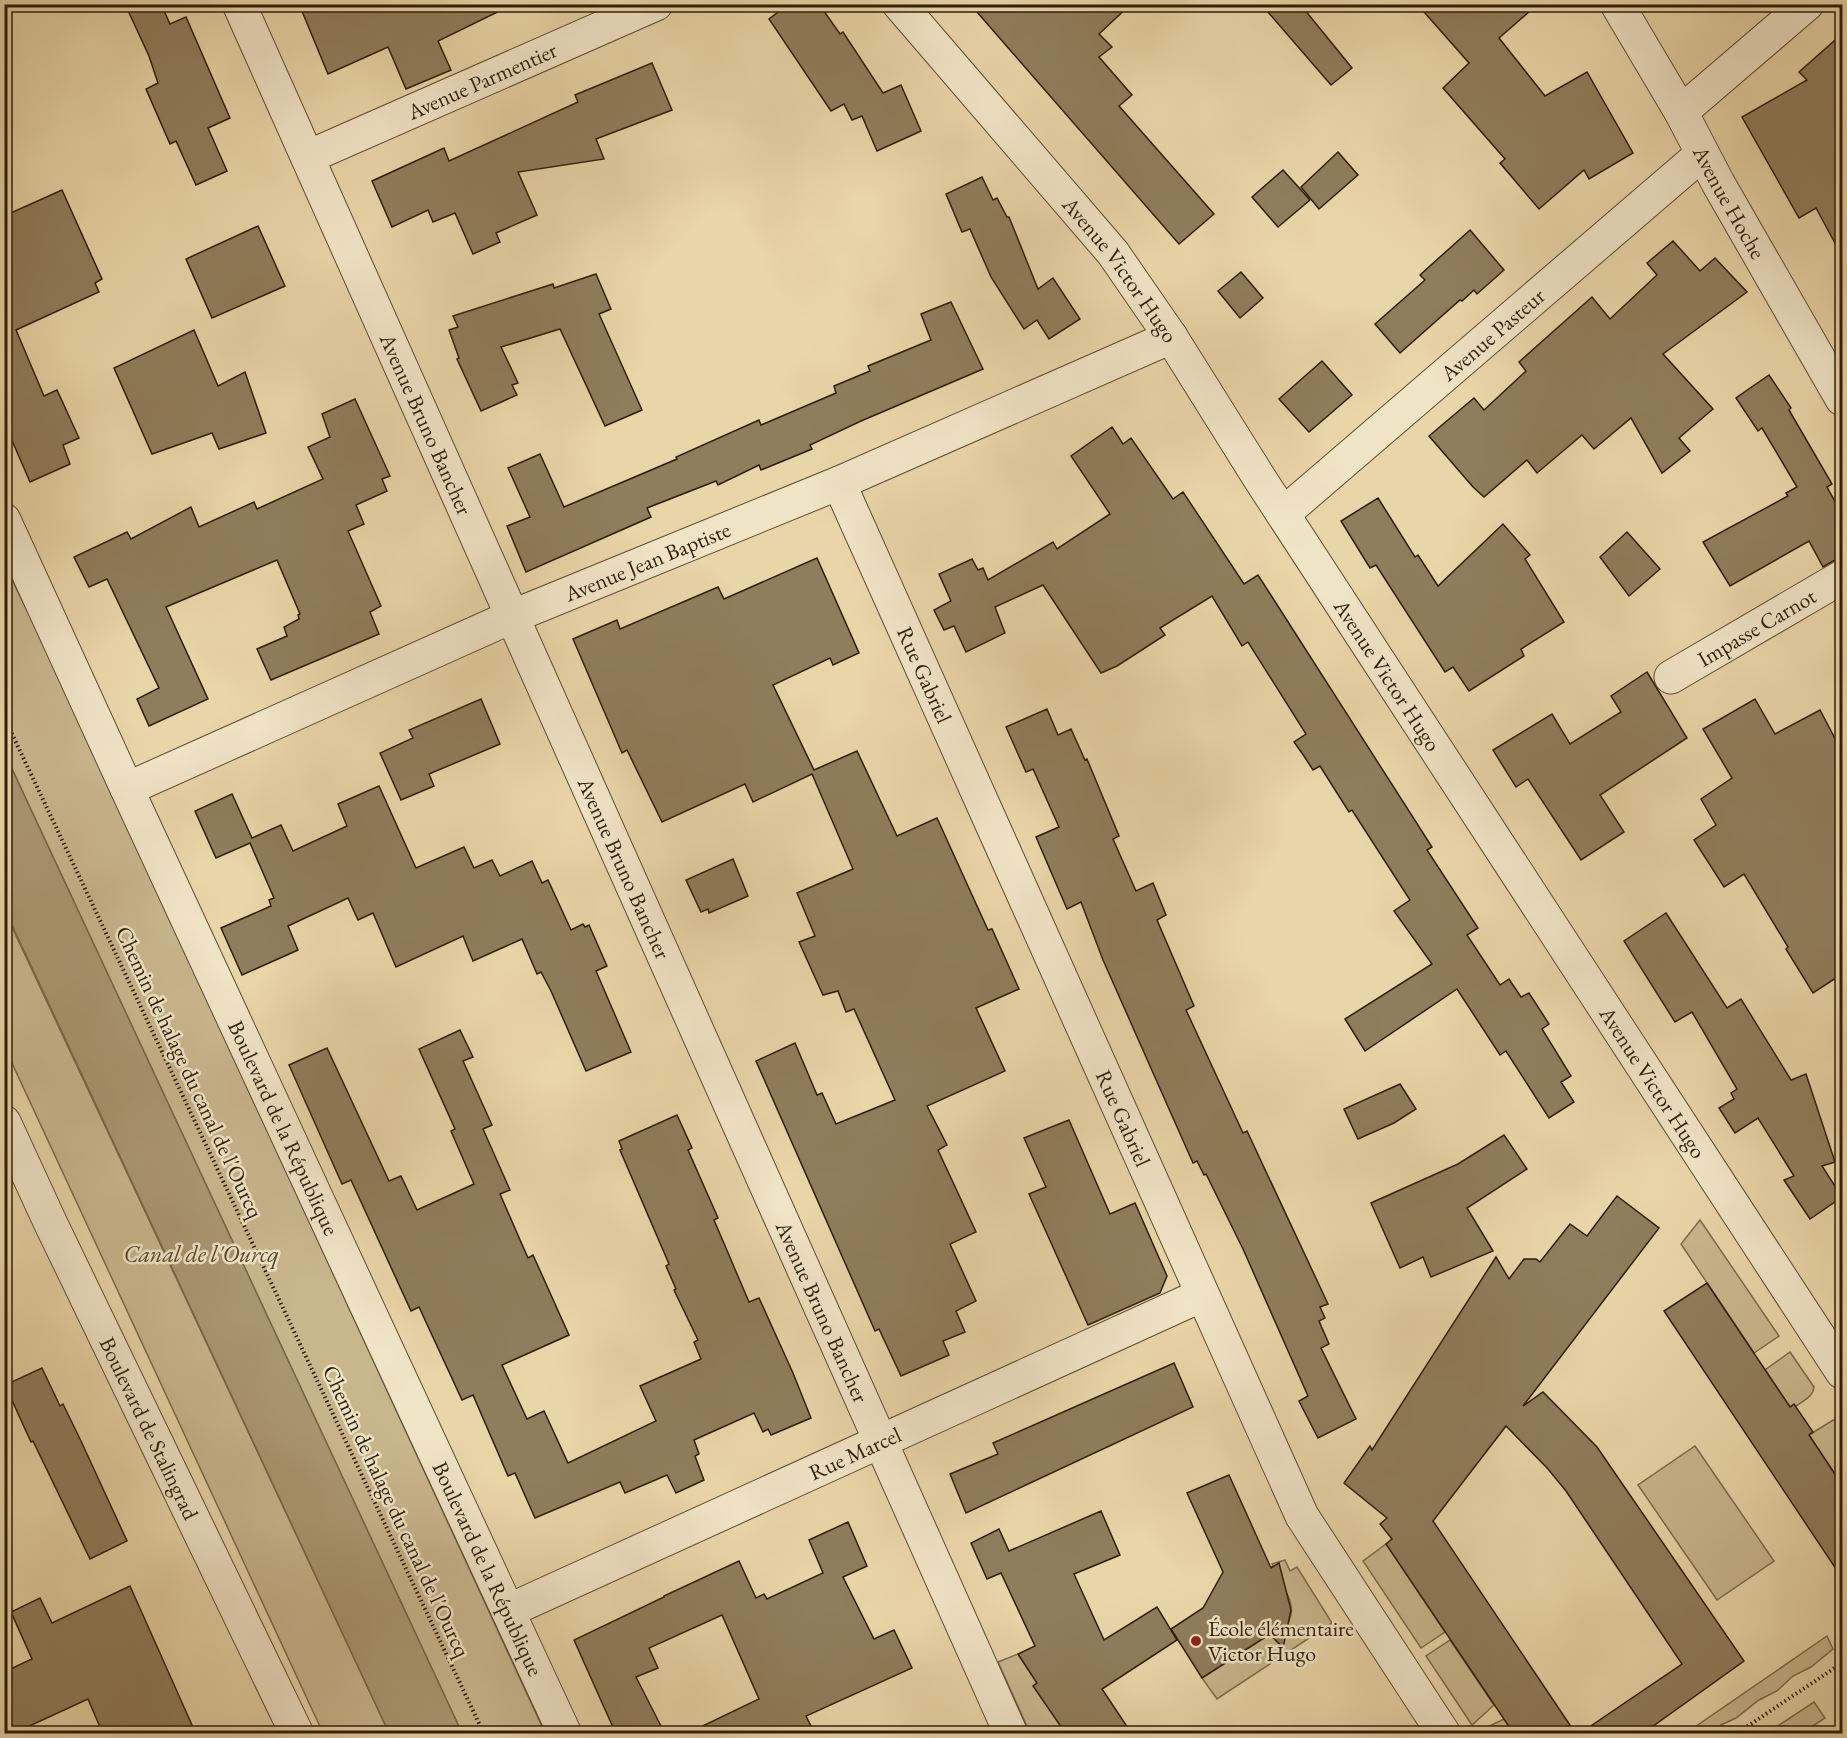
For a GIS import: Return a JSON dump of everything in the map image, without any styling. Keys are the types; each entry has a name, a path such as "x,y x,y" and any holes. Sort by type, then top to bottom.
{"street":[{"name":"Avenue Bruno Bancher","path":"239,4 1011,1734"},
{"name":"Avenue Parmentier","path":"308,157 656,4"},
{"name":"Avenue Victor Hugo","path":"899,4 1113,253 1171,337 1283,514 1842,1372"},
{"name":"Avenue Hoche","path":"1617,4 1681,112 1702,154 1842,399"},
{"path":"1681,112 1806,4"},
{"name":"Avenue Pasteur","path":"1283,514 1702,154"},
{"name":"Avenue Jean Baptiste","path":"127,789 511,617 839,483 1171,337"},
{"name":"Rue Gabriel","path":"839,483 1302,1516 1444,1734"},
{"name":"Boulevard de la République","path":"4,520 565,1734"},
{"name":"Impasse Carnot","path":"1671,677 1842,577"},
{"name":"Boulevard de Stalingrad","path":"4,1122 297,1734"},
{"name":"Rue Marcel","path":"508,1611 1202,1295"}],"path":[{"name":"Chemin de halage du canal de l'Ourcq","path":"4,717 484,1734"},
{"path":"1736,1734 1842,1663"}],"shaded area":[{"path":"4,563 545,1733 462,1733 5,754"},
{"path":"4,910 389,1733 323,1733 5,1048"},
{"path":"1700,1220 1779,1336 1754,1353 1681,1244"},
{"path":"1790,1352 1814,1387 1807,1398 1796,1406 1790,1407 1765,1370"},
{"path":"1833,1420 1837,1421 1842,1430 1842,1469 1835,1474 1809,1435"},
{"path":"1695,1446 1774,1561 1717,1600 1638,1485"},
{"path":"1386,1544 1445,1632 1421,1648 1363,1561"},
{"path":"1285,1560 1290,1571 1297,1567 1332,1623 1217,1699 1202,1678 1270,1634 1278,1643 1289,1621 1290,1600 1270,1568 1272,1564"},
{"path":"1827,1636 1833,1649 1811,1667 1793,1676 1777,1691 1759,1700 1736,1718 1711,1733 1699,1733 1695,1727"},
{"path":"1450,1640 1494,1705 1472,1725 1426,1656"},
{"path":"1018,1654 1037,1683 1034,1686 1066,1733 1030,1733 998,1662"},
{"path":"1814,1702 1825,1718 1802,1733 1767,1733"},
{"path":"1504,1719 1514,1733 1477,1732"}],"water":[{"name":"Canal de l'Ourcq","path":"4,754 462,1733 389,1733 5,910"}],"building":[{"path":"125,4 161,4 170,24 186,17 230,118 208,128 227,171 196,185 176,141 170,144 146,89 158,83 149,56"},
{"path":"299,4 514,4 438,41 451,70 406,89 388,47 328,74"},
{"path":"789,4 819,4 840,34 843,32 883,93 901,85 921,131 877,151 862,116 852,120 844,104 831,111 769,19"},
{"path":"970,4 1131,4 1099,34 1112,47 1099,57 1132,95 1119,106 1214,214 1179,244"},
{"path":"1261,4 1300,4 1352,68 1331,85"},
{"path":"1417,4 1538,4 1499,38 1545,96 1587,72 1633,153 1589,179 1584,170 1539,209 1500,163 1505,159 1443,88 1469,63"},
{"path":"1842,34 1842,256 1816,208 1799,218 1742,117 1807,80 1799,72"},
{"path":"652,63 672,110 596,139 604,159 518,172 537,215 496,233 500,242 473,254 455,213 433,222 428,210 392,227 372,181 444,148 449,161 578,102 575,95"},
{"path":"1338,152 1358,175 1319,209 1301,187"},
{"path":"1283,170 1310,200 1278,227 1252,197"},
{"path":"982,177 993,200 997,198 1009,217 1038,289 1053,278 1080,319 1049,339 1037,320 1024,329 991,277 970,229 962,232 946,194"},
{"path":"62,190 102,279 95,283 99,292 16,330 44,396 57,390 79,438 63,445 70,464 30,482 4,422 4,216"},
{"path":"258,226 285,286 212,318 186,259"},
{"path":"1470,230 1504,270 1477,294 1474,290 1462,301 1460,300 1400,353 1375,324 1425,280 1420,275"},
{"path":"1673,241 1700,271 1715,258 1747,292 1663,354 1713,409 1679,438 1690,451 1662,473 1631,418 1594,449 1582,435 1537,473 1527,460 1484,497 1429,436 1474,398 1484,410 1526,371 1519,362 1592,297 1610,319 1657,275 1647,263"},
{"path":"1241,272 1263,298 1240,318 1218,291"},
{"path":"596,274 611,309 599,314 642,410 605,426 560,329 501,347 518,383 512,385 517,395 481,411 457,359 459,358 449,330 458,327 453,316 553,284 554,288"},
{"path":"951,302 983,369 861,421 810,445 812,449 761,470 759,465 718,485 716,481 647,508 651,517 526,572 507,526 530,517 508,468 540,454 564,507 677,459 676,457 759,420 761,425 836,393 834,386 870,371 868,366 931,340 921,314"},
{"path":"194,330 218,386 245,372 266,433 219,449 212,433 152,454 114,368"},
{"path":"1322,361 1352,395 1309,432 1279,399"},
{"path":"1769,375 1791,408 1789,410 1832,484 1827,487 1842,514 1842,558 1823,567 1809,541 1730,586 1703,542 1788,496 1786,493 1797,487 1762,428 1758,431 1736,398"},
{"path":"355,399 390,476 382,479 387,491 356,505 364,524 348,531 381,606 370,612 379,634 271,680 257,649 287,636 284,627 299,619 300,614 277,560 166,607 208,699 149,726 137,699 159,688 107,579 89,587 74,557 127,532 131,539 191,507 199,527 254,502 257,509 323,479 308,447 330,437 322,414"},
{"path":"1112,427 1123,444 1131,438 1173,499 1183,492 1244,584 1258,575 1432,847 1427,850 1478,928 1467,935 1500,985 1509,979 1521,997 1529,993 1549,1024 1542,1029 1571,1076 1561,1082 1574,1102 1549,1118 1506,1051 1500,1055 1457,989 1365,1051 1345,1019 1432,964 1394,911 1410,900 1352,810 1349,812 1320,766 1313,770 1294,742 1306,734 1248,642 1242,646 1212,596 1160,628 1165,635 1117,666 1101,673 1043,585 995,607 1005,633 966,652 954,626 944,630 934,610 951,601 939,574 972,559 978,570 983,568 988,580 1053,542 1057,549 1110,514 1071,456"},
{"path":"1378,498 1415,557 1418,555 1438,586 1503,524 1530,555 1525,559 1564,622 1521,649 1524,656 1469,691 1453,667 1445,672 1376,565 1370,568 1341,521"},
{"path":"1627,532 1660,569 1629,596 1600,557"},
{"path":"817,558 859,653 833,665 830,658 773,685 814,770 857,751 897,836 937,818 988,930 992,929 1019,989 976,1008 1005,1071 927,1106 947,1145 938,1150 976,1232 950,1244 976,1301 956,1311 965,1332 943,1341 949,1355 901,1376 879,1329 875,1331 756,1061 795,1043 817,1095 822,1093 836,1124 895,1100 854,1009 846,1012 838,991 823,995 799,942 815,936 797,893 853,869 812,774 753,802 745,784 662,822 627,750 622,753 573,639 617,620 620,629 718,587 724,599"},
{"path":"1647,672 1687,738 1600,795 1624,832 1581,860 1528,779 1516,787 1493,750 1552,714 1570,744 1621,712 1611,696"},
{"path":"481,699 500,744 429,774 434,786 401,800 380,753 413,738 409,730"},
{"path":"1755,699 1775,734 1820,710 1842,752 1842,974 1813,993 1744,874 1724,887 1694,840 1716,825 1701,799 1732,778 1703,729"},
{"path":"1047,709 1058,735 1071,729 1085,760 1087,759 1119,836 1113,839 1136,891 1153,883 1166,915 1157,920 1194,1006 1186,1010 1243,1133 1247,1131 1328,1304 1320,1307 1325,1318 1319,1321 1329,1344 1321,1348 1356,1419 1318,1438 1299,1401 1308,1396 1243,1249 1206,1174 1204,1175 1197,1161 1193,1163 1103,960 1081,902 1067,909 1036,837 1059,827 1033,769 1026,772 1006,727"},
{"path":"379,786 416,868 464,847 474,868 492,860 500,876 532,861 542,883 548,880 571,930 583,924 585,927 589,925 607,966 596,971 631,1052 586,1071 551,991 541,972 537,974 522,939 473,961 463,936 396,967 373,913 358,920 348,898 288,926 298,950 242,975 221,928 271,906 269,900 274,898 250,843 216,858 195,811 232,794 252,838 281,825 293,851 347,826 338,804"},
{"path":"733,859 748,896 709,913 708,909 701,912 686,880"},
{"path":"1666,913 1727,1008 1741,999 1791,1080 1806,1074 1835,1162 1822,1166 1842,1197 1810,1219 1784,1180 1794,1176 1758,1118 1735,1133 1719,1108 1734,1099 1731,1093 1737,1089 1692,1012 1675,1022 1624,941"},
{"path":"460,1030 473,1057 463,1061 492,1125 483,1129 510,1190 500,1194 528,1258 533,1255 569,1335 502,1365 527,1419 544,1411 568,1463 656,1421 640,1386 701,1359 694,1342 698,1340 674,1290 676,1289 666,1266 669,1264 620,1150 622,1149 619,1141 677,1115 692,1148 688,1150 718,1218 714,1220 749,1302 759,1298 811,1418 771,1435 768,1429 763,1432 754,1413 694,1440 699,1454 695,1456 704,1480 676,1493 667,1475 625,1493 620,1482 535,1518 515,1473 508,1476 473,1395 462,1400 419,1307 411,1311 351,1180 342,1184 289,1065 327,1048 389,1181 401,1176 417,1210 474,1184 451,1131 455,1129 419,1049"},
{"path":"1400,1084 1416,1109 1394,1123 1358,1139 1344,1109"},
{"path":"1069,1120 1110,1214 1135,1203 1167,1276 1160,1293 1088,1325 1029,1194 1046,1187 1024,1138"},
{"path":"1504,1135 1527,1169 1467,1208 1493,1251 1431,1277 1423,1257 1400,1268 1371,1203 1458,1164"},
{"path":"1617,1196 1659,1228 1523,1406 1543,1392 1597,1447 1744,1661 1642,1734 1579,1734 1682,1664 1566,1491 1506,1426 1433,1521 1576,1734 1514,1734 1386,1544 1392,1539 1380,1524 1387,1518 1344,1483 1370,1446 1372,1450 1496,1257 1509,1279 1524,1259 1536,1259 1540,1262 1570,1224 1587,1236"},
{"path":"1707,1283 1790,1407 1794,1404 1813,1432 1809,1435 1842,1485 1842,1578 1664,1311"},
{"path":"1174,1363 1193,1407 966,1513 950,1474 998,1454 993,1443"},
{"path":"42,1368 60,1406 63,1404 127,1541 90,1559 5,1385"},
{"path":"1229,1475 1271,1568 1279,1563 1291,1610 1283,1648 1270,1634 1202,1678 1171,1629 1203,1608 1223,1572 1187,1493"},
{"path":"1101,1511 1120,1555 1074,1574 1104,1640 1157,1607 1177,1640 1102,1689 1132,1734 1066,1734 1033,1686 1037,1683 1018,1654 1035,1646 1001,1573 987,1579 971,1543 999,1529 1009,1551"},
{"path":"848,1522 867,1566 843,1577 874,1639 894,1630 912,1668 806,1716 815,1734 686,1734 759,1699 722,1615 649,1648 658,1668 636,1677 665,1734 616,1734 574,1640 739,1561 756,1598 764,1594 767,1599 823,1573 809,1540"},
{"path":"130,1586 196,1734 103,1734 88,1699 12,1734 4,1734 4,1672 32,1659 11,1612 40,1598 52,1623"}],"place":[{"name":"École élémentaire Victor Hugo","path":"1196,1641"}]}
